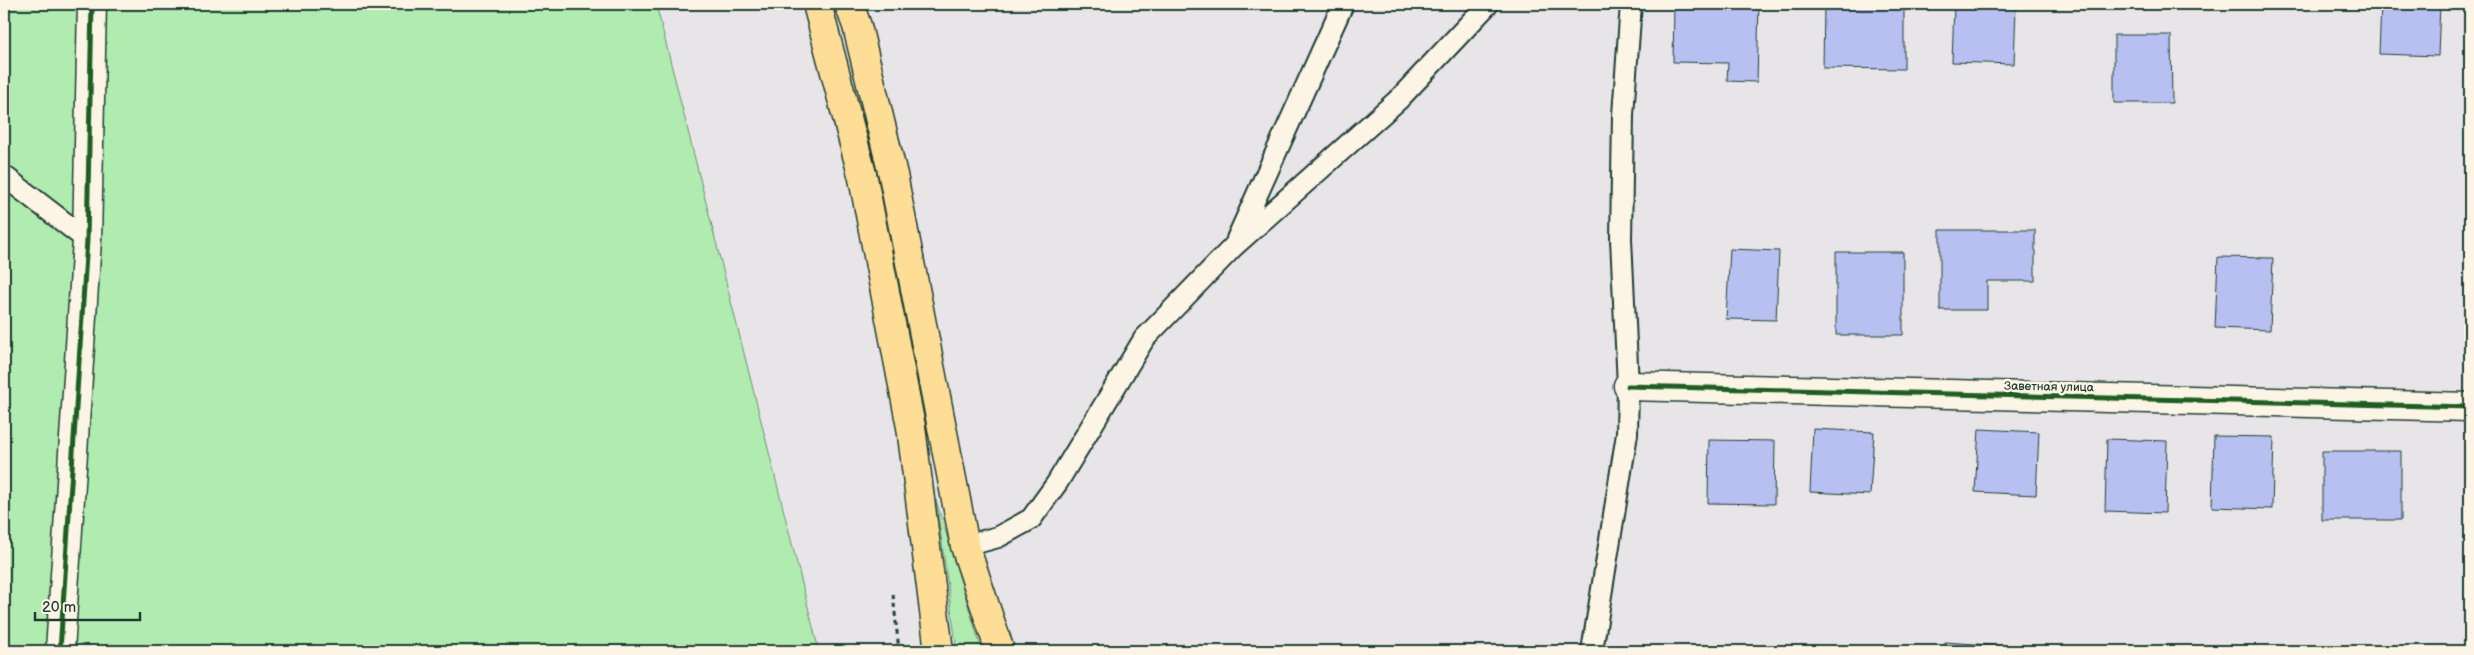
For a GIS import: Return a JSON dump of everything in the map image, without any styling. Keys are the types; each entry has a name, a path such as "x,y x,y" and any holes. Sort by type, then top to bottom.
{"main road":[{"path":"817,4 863,178 912,427 939,651"},
{"path":"849,4 857,26 893,175 965,546 1000,651"}],"street":[{"path":"60,651 87,240 92,4"},
{"name":"Заветная улица","path":"1628,386 2470,407"}],"lane":[{"path":"1234,246 1343,4"},
{"path":"965,546 998,537 1031,519 1057,483 1144,339 1234,246 1399,99 1488,4"},
{"path":"1592,651 1627,434 1628,386 1621,240 1623,115 1632,4"},
{"path":"4,176 87,240"}],"path":[{"path":"893,594 900,651"}],"green space":[{"path":"4,4 656,4 819,651 4,651"},
{"path":"936,500 982,651 957,651"}],"building":[{"path":"1674,4 1759,4 1757,82 1727,81 1728,63 1673,62"},
{"path":"1824,4 1904,5 1904,69 1823,68"},
{"path":"2381,4 2440,4 2438,56 2379,54"},
{"path":"1954,5 2016,7 2014,64 1952,62"},
{"path":"2114,35 2171,35 2172,103 2114,103"},
{"path":"1940,230 2035,230 2035,281 1987,281 1987,310 1940,310"},
{"path":"1730,249 1779,251 1776,320 1726,319"},
{"path":"1836,252 1903,252 1903,335 1836,335"},
{"path":"2218,257 2273,258 2270,330 2215,328"},
{"path":"1813,429 1874,432 1870,495 1810,492"},
{"path":"1979,429 2039,432 2036,495 1975,492"},
{"path":"2214,436 2274,437 2272,509 2212,507"},
{"path":"2107,439 2167,441 2165,513 2105,511"},
{"path":"1709,440 1775,441 1774,504 1708,503"},
{"path":"2322,451 2401,451 2401,520 2322,520"},
{"path":"1945,642 2005,646 2004,651 1945,651"}],"cycle path":[{"path":"60,651 87,240 92,4"},
{"path":"1628,386 2470,407"}]}
